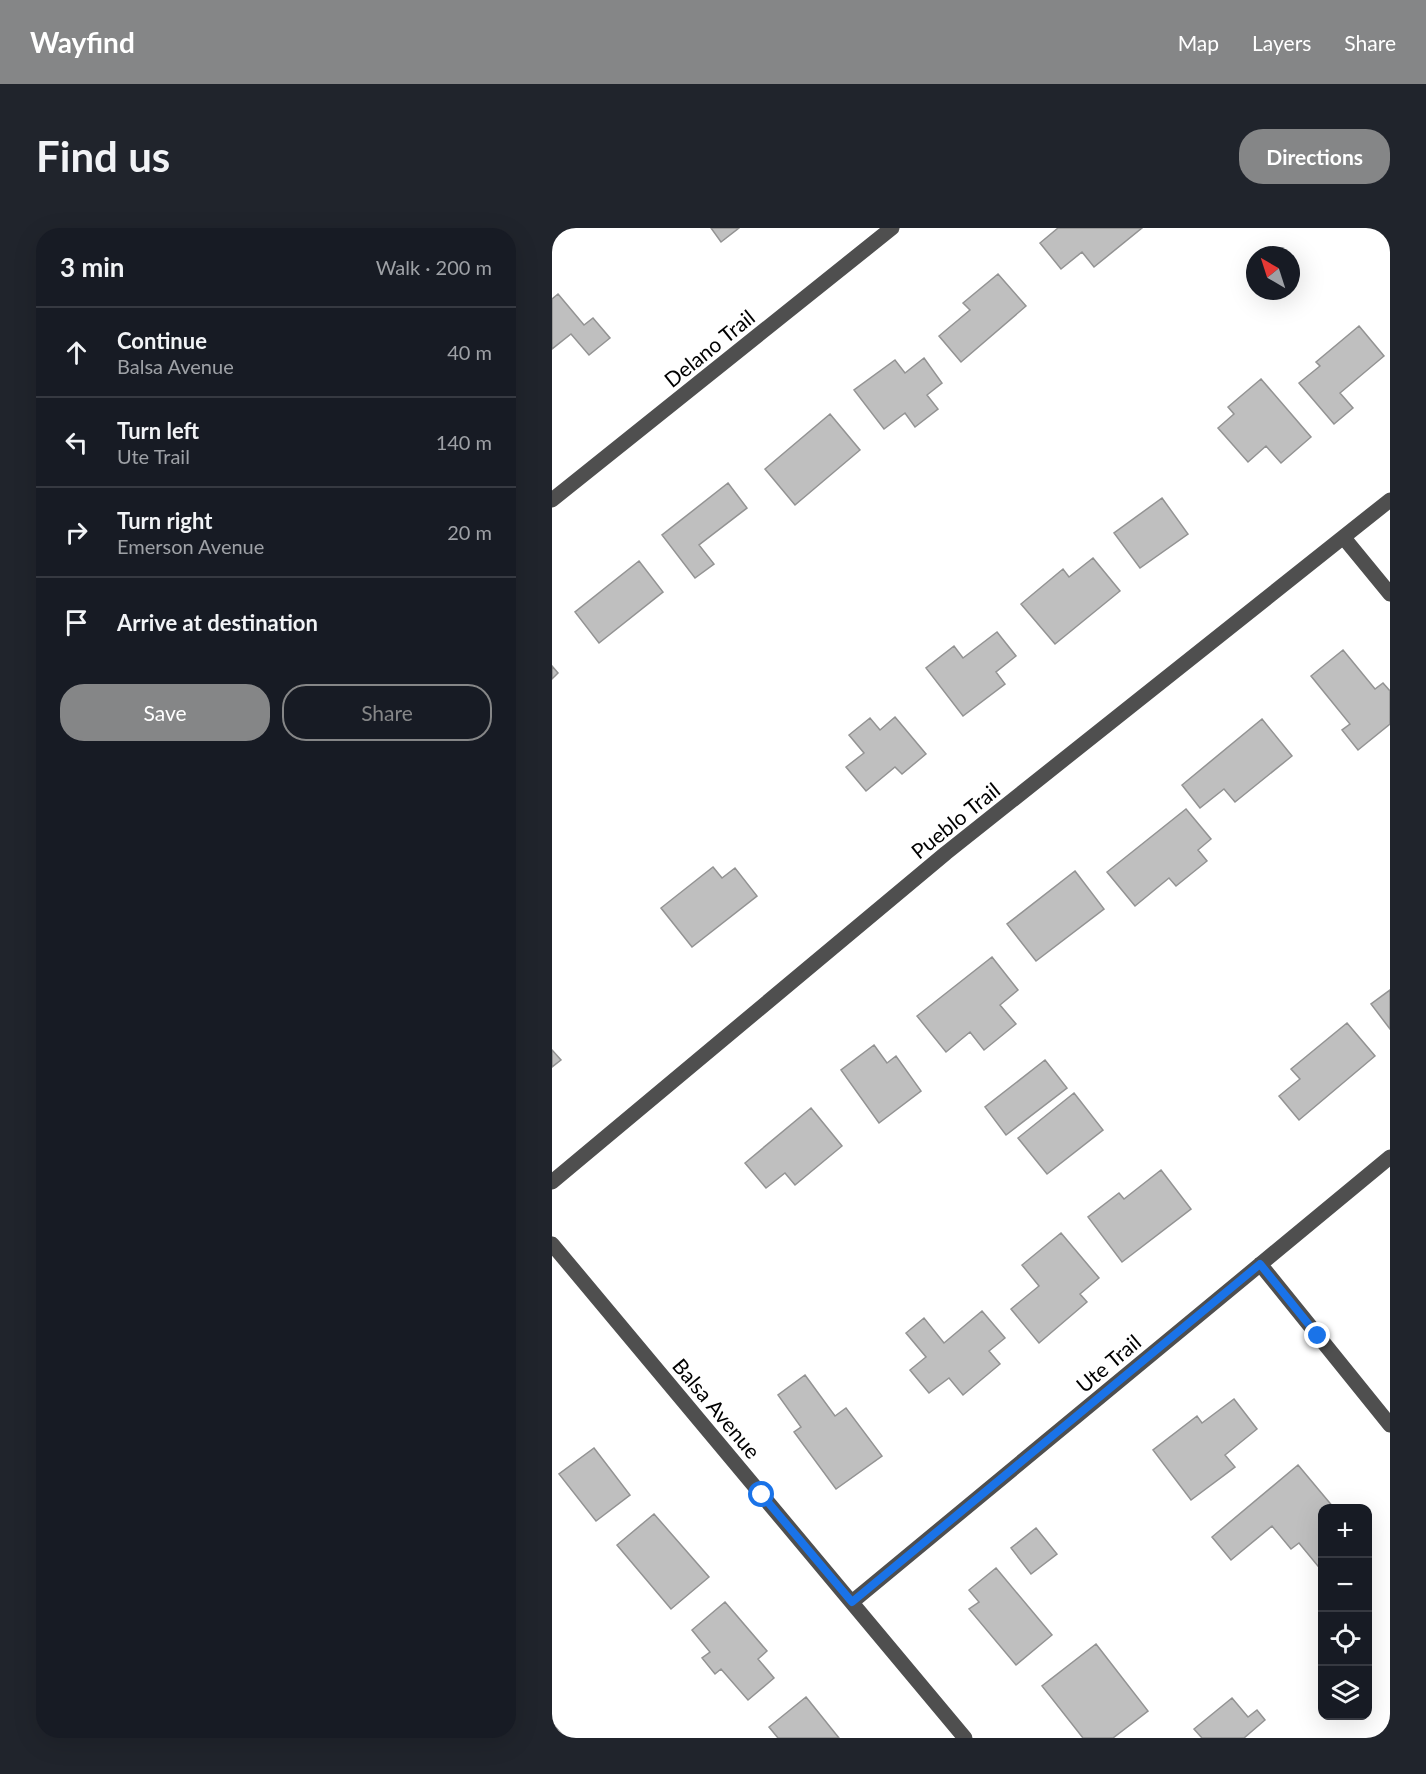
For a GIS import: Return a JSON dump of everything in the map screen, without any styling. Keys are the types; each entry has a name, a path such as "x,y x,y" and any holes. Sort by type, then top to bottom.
{"street":[{"name":"Delano Trail","path":"552,500 892,228"},
{"name":"Pueblo Trail","path":"552,1182 946,853 1390,500"},
{"path":"1344,538 1390,594"},
{"name":"Ute Trail","path":"852,1602 1390,1157"},
{"name":"Balsa Avenue","path":"552,1245 965,1738"},
{"path":"1260,1264 1390,1425"}],"building":[{"path":"711,228 739,228 721,242"},
{"path":"1058,228 1142,228 1094,267 1082,252 1061,269 1040,243"},
{"path":"998,274 1026,306 961,362 939,336 970,310 963,303"},
{"path":"558,294 584,325 593,318 610,338 589,355 571,334 552,349 552,299"},
{"path":"1359,326 1384,356 1340,393 1353,408 1334,424 1299,383 1320,366 1316,362"},
{"path":"924,358 942,383 927,395 938,409 915,427 905,413 884,429 854,390 895,360 905,373"},
{"path":"1261,379 1311,437 1281,463 1266,446 1248,462 1218,428 1234,414 1228,407"},
{"path":"830,414 860,450 795,505 765,469"},
{"path":"728,483 747,508 699,545 714,564 695,578 662,535"},
{"path":"1162,498 1188,534 1140,568 1114,533"},
{"path":"1093,558 1120,591 1055,644 1021,604 1063,569 1069,577"},
{"path":"639,561 663,592 599,643 575,612"},
{"path":"997,632 1016,656 996,672 1005,684 963,716 926,668 954,646 963,658"},
{"path":"1343,650 1375,689 1383,683 1390,691 1390,724 1358,750 1342,730 1350,724 1311,676"},
{"path":"552,666 558,673 552,679"},
{"path":"895,717 926,754 902,774 895,767 866,791 846,767 864,753 849,735 870,718 880,730"},
{"path":"1262,719 1292,756 1235,802 1224,789 1200,808 1182,785"},
{"path":"1186,809 1211,839 1198,850 1207,861 1176,886 1169,878 1135,906 1107,872"},
{"path":"713,867 722,878 735,868 757,896 692,947 661,908"},
{"path":"1075,871 1104,909 1036,961 1007,924"},
{"path":"992,957 1018,990 1000,1005 1016,1024 984,1050 970,1032 946,1052 917,1016"},
{"path":"1390,990 1390,1029 1371,1004"},
{"path":"1347,1023 1375,1056 1299,1120 1279,1096 1300,1079 1291,1069"},
{"path":"874,1045 887,1063 896,1056 921,1091 879,1123 841,1070"},
{"path":"552,1050 561,1060 552,1067"},
{"path":"1045,1060 1067,1088 1006,1135 985,1107"},
{"path":"1074,1093 1103,1130 1047,1174 1018,1138"},
{"path":"811,1108 842,1146 795,1185 785,1173 766,1188 745,1163"},
{"path":"1161,1170 1191,1209 1122,1262 1088,1217 1119,1193 1124,1199"},
{"path":"1061,1233 1099,1278 1080,1294 1087,1302 1039,1343 1011,1309 1039,1286 1022,1265"},
{"path":"982,1311 1005,1338 989,1351 1000,1364 963,1395 949,1378 929,1393 910,1370 926,1357 906,1333 924,1318 944,1343"},
{"path":"805,1375 835,1416 846,1408 882,1456 836,1489 794,1432 801,1427 778,1395"},
{"path":"1234,1399 1257,1429 1225,1455 1235,1467 1191,1500 1153,1450 1197,1416 1202,1423"},
{"path":"594,1448 630,1495 596,1521 559,1474"},
{"path":"1298,1465 1331,1504 1318,1504 1318,1566 1299,1543 1291,1549 1272,1526 1231,1560 1212,1537"},
{"path":"654,1514 709,1577 671,1609 617,1545"},
{"path":"1036,1528 1057,1554 1031,1574 1011,1548"},
{"path":"996,1568 1052,1635 1016,1665 969,1609 979,1602 969,1590"},
{"path":"725,1602 767,1651 758,1659 774,1678 748,1700 721,1669 715,1674 702,1658 710,1652 692,1630"},
{"path":"1096,1644 1148,1711 1113,1738 1083,1738 1042,1686"},
{"path":"806,1697 839,1738 778,1738 769,1727"},
{"path":"1232,1698 1248,1717 1257,1710 1265,1720 1244,1738 1202,1738 1194,1729"},
{"path":"552,1723 565,1738 552,1738"}],"route":[{"path":"762,1495 852,1602 1260,1264 1318,1336"}]}
